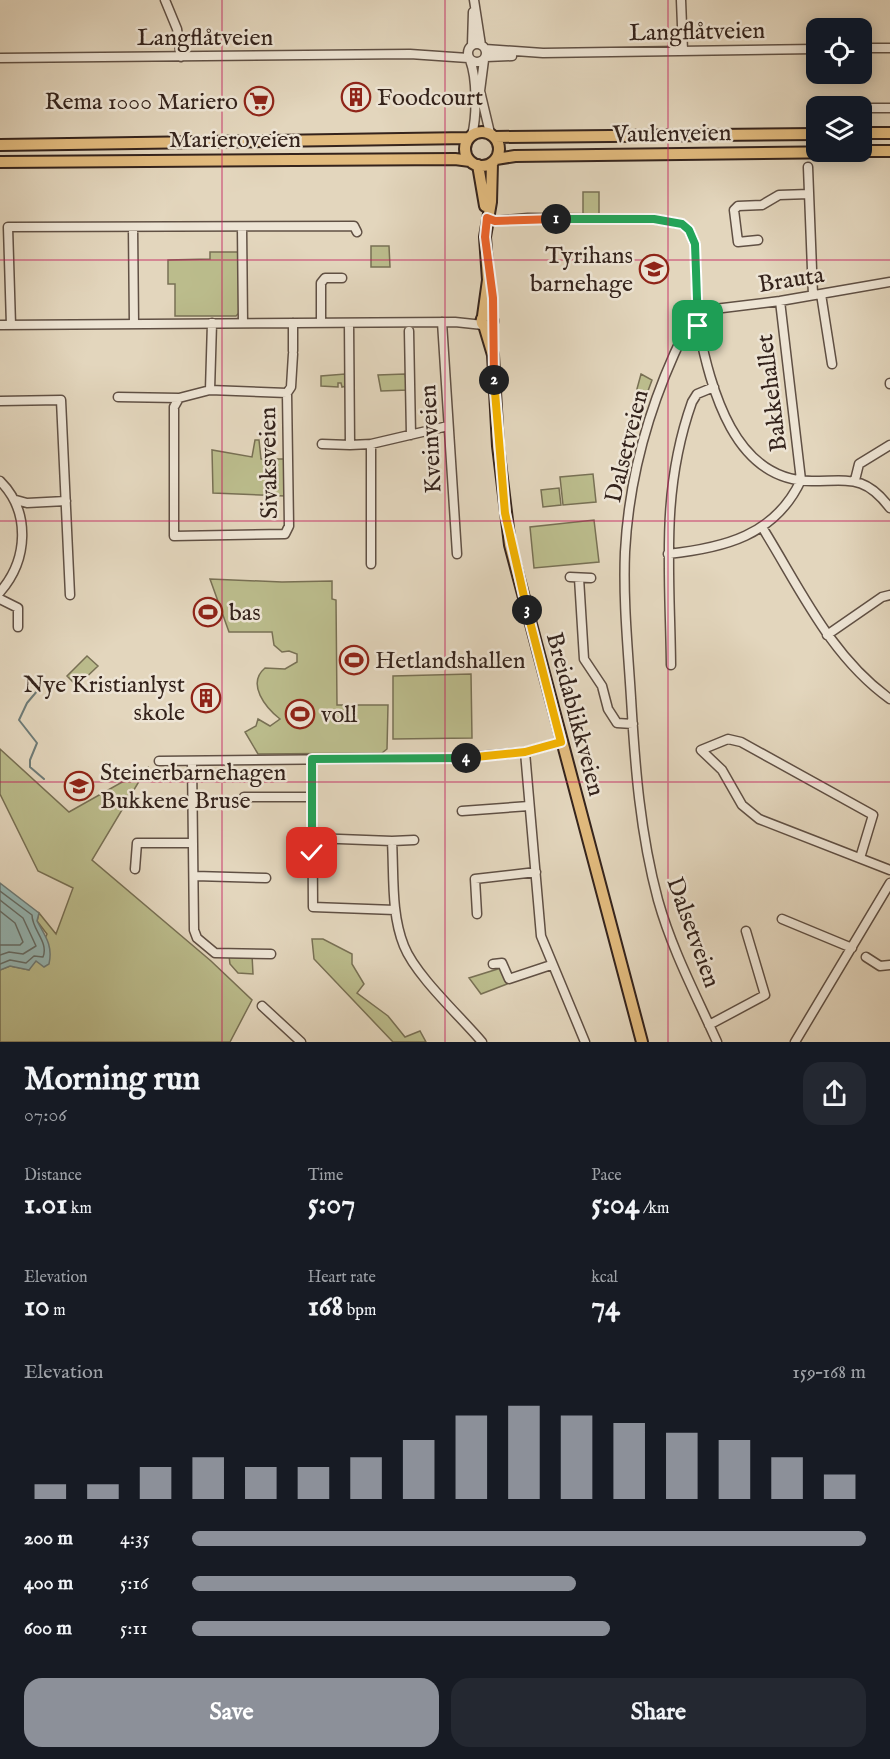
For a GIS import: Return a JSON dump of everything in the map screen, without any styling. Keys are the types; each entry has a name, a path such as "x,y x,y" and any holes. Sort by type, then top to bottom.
{"main road":[{"path":"481,132 492,135 499,148 494,161 474,163 465,149 470,137 481,132"},
{"path":"872,133 890,133"},
{"name":"Vaulenveien","path":"492,135 806,134"},
{"name":"Marieroveien","path":"0,145 470,137"},
{"path":"872,151 890,151"},
{"name":"Vaulenveien","path":"494,161 515,156 806,153"},
{"name":"Marieroveien","path":"0,162 439,159 474,163"},
{"name":"Breidablikkveien","path":"487,218 491,202 494,161"},
{"name":"Breidablikkveien","path":"474,163 487,218 488,280 493,298 486,321 493,355 498,446 510,545 642,1042"}],"street":[{"path":"165,0 177,29 181,57"},
{"path":"474,0 480,91 492,135"},
{"path":"681,0 683,51"},
{"path":"872,48 890,48"},
{"name":"Langflåtveien","path":"0,58 806,49"},
{"path":"470,137 476,120 477,53"},
{"path":"872,108 890,108"},
{"path":"808,167 817,294 832,364"},
{"path":"758,240 738,242 734,210 738,206 762,206 778,195 809,194"},
{"path":"491,202 494,212 510,219"},
{"path":"487,218 495,221 510,219 654,219 682,224 689,230 695,244 698,326 714,387 734,433 751,459 772,473 801,480 855,480 869,486 890,508"},
{"path":"11,325 8,226 122,224 133,227 354,226 357,232"},
{"path":"133,227 134,324"},
{"path":"242,227 243,323"},
{"path":"321,323 321,283 325,278 342,278"},
{"name":"Brauta","path":"698,311 780,301 890,282"},
{"name":"Bakkehallet","path":"780,301 801,480"},
{"path":"0,325 486,321"},
{"name":"Kveinveien","path":"442,322 457,554"},
{"path":"210,390 212,323"},
{"name":"Sivaksveien","path":"179,398 174,407 173,428 174,536 268,535 288,532 287,393 291,387 293,323"},
{"path":"349,323 350,446"},
{"name":"Dalsetveien","path":"698,326 686,331 651,410 635,471 627,526 624,578 633,724 643,834 656,890 675,950 717,1042"},
{"path":"409,331 411,435"},
{"path":"671,665 668,554 670,488 679,445 692,402 697,394 714,387"},
{"name":"Sivaksveien","path":"118,397 179,398 210,390 287,393"},
{"path":"0,401 61,400 70,595"},
{"path":"322,444 350,446 371,444 448,426"},
{"path":"371,444 371,564"},
{"path":"855,480 859,464 890,445"},
{"path":"668,554 723,546 762,527 787,501 801,480"},
{"path":"0,481 16,500 21,543 15,568 0,592"},
{"path":"16,500 27,503 66,501"},
{"path":"762,527 827,635 853,668 871,686 890,699"},
{"path":"570,577 591,578"},
{"path":"579,578 584,659 602,687 608,709 617,723 633,724"},
{"path":"827,635 882,597 890,596"},
{"path":"0,599 18,608 18,627"},
{"path":"860,858 873,815 741,742 728,739 701,750 722,770 742,805 759,819 890,870"},
{"path":"159,761 459,759 525,752 561,742"},
{"path":"525,752 541,936 551,965 585,1042"},
{"path":"312,759 313,907 395,910"},
{"path":"192,761 194,930 204,945 215,953 271,954"},
{"path":"244,797 312,797"},
{"path":"462,810 529,806"},
{"path":"313,838 392,842 414,840"},
{"path":"392,842 395,910 404,948 411,960 482,1042"},
{"path":"135,869 136,843 193,843"},
{"path":"477,914 475,879 536,872"},
{"path":"195,876 266,878"},
{"path":"795,1042 890,883"},
{"path":"782,919 852,948"},
{"path":"709,1024 765,995 746,931"},
{"path":"866,957 880,966 890,965"},
{"path":"493,964 502,963 509,979 551,965"},
{"path":"262,1006 301,1042"}],"green space":[{"path":"583,192 599,192 599,214 583,214"},
{"path":"371,246 389,246 390,267 371,267"},
{"path":"210,252 239,252 239,313 236,316 175,316 175,284 168,284 168,260 210,259"},
{"path":"345,374 347,386 342,387 341,383 338,383 338,387 321,386 321,376"},
{"path":"405,374 408,390 381,391 378,375"},
{"path":"641,374 652,380 645,399 634,400"},
{"path":"255,440 259,440 261,459 284,459 285,496 213,493 212,450 252,457"},
{"path":"593,474 596,502 563,505 560,477"},
{"path":"559,488 561,505 543,507 541,490"},
{"path":"594,520 599,562 534,568 530,527"},
{"path":"210,579 282,582 332,581 332,599 336,600 337,705 388,705 387,749 382,753 258,754 245,732 256,726 258,719 270,726 280,719 264,702 257,681 265,668 285,669 297,662 297,654 289,651 282,652 274,645 272,632 229,632"},
{"name":"bas","path":"203,599 214,605 218,621 199,620"},
{"path":"87,656 98,666 77,686 67,676"},
{"path":"471,674 472,738 393,739 393,676"},
{"path":"0,749 69,812 147,768 92,860 211,961 252,1000 230,1042 0,1042 0,970 10,966 29,970 47,934 37,921 39,913 56,934 73,888 38,871 0,794"},
{"path":"312,939 323,939 352,954 352,964 364,984 357,993 388,1016 405,1037 420,1031 426,1042 393,1042 314,959"},
{"path":"252,955 253,974 238,973 230,964 229,956"},
{"path":"501,968 507,984 481,994 469,978"}],"water":[{"path":"0,883 39,913 37,921 48,942 50,952 49,964 44,967 36,961 29,970 10,966 0,970"}],"waterway":[{"path":"43,684 27,703 19,720 37,743 30,760 30,767 44,779"}],"place":[{"name":"Foodcourt","path":"356,97"},
{"name":"Rema 1000 Mariero","path":"259,101"},
{"name":"Tyrihans barnehage","path":"654,269"},
{"name":"bas","path":"208,612"},
{"name":"Hetlandshallen","path":"354,660"},
{"name":"Nye Kristianlyst skole","path":"206,698"},
{"name":"voll","path":"300,714"},
{"name":"Steinerbarnehagen Bukkene Bruse","path":"79,786"}],"route":[{"path":"312,853 312,759 459,759 525,752 561,742 516,570 505,513 498,446 494,334 491,317 493,298 488,280 485,237 487,218 495,221 528,218 654,219 682,224 689,230 695,244 698,326"}]}
